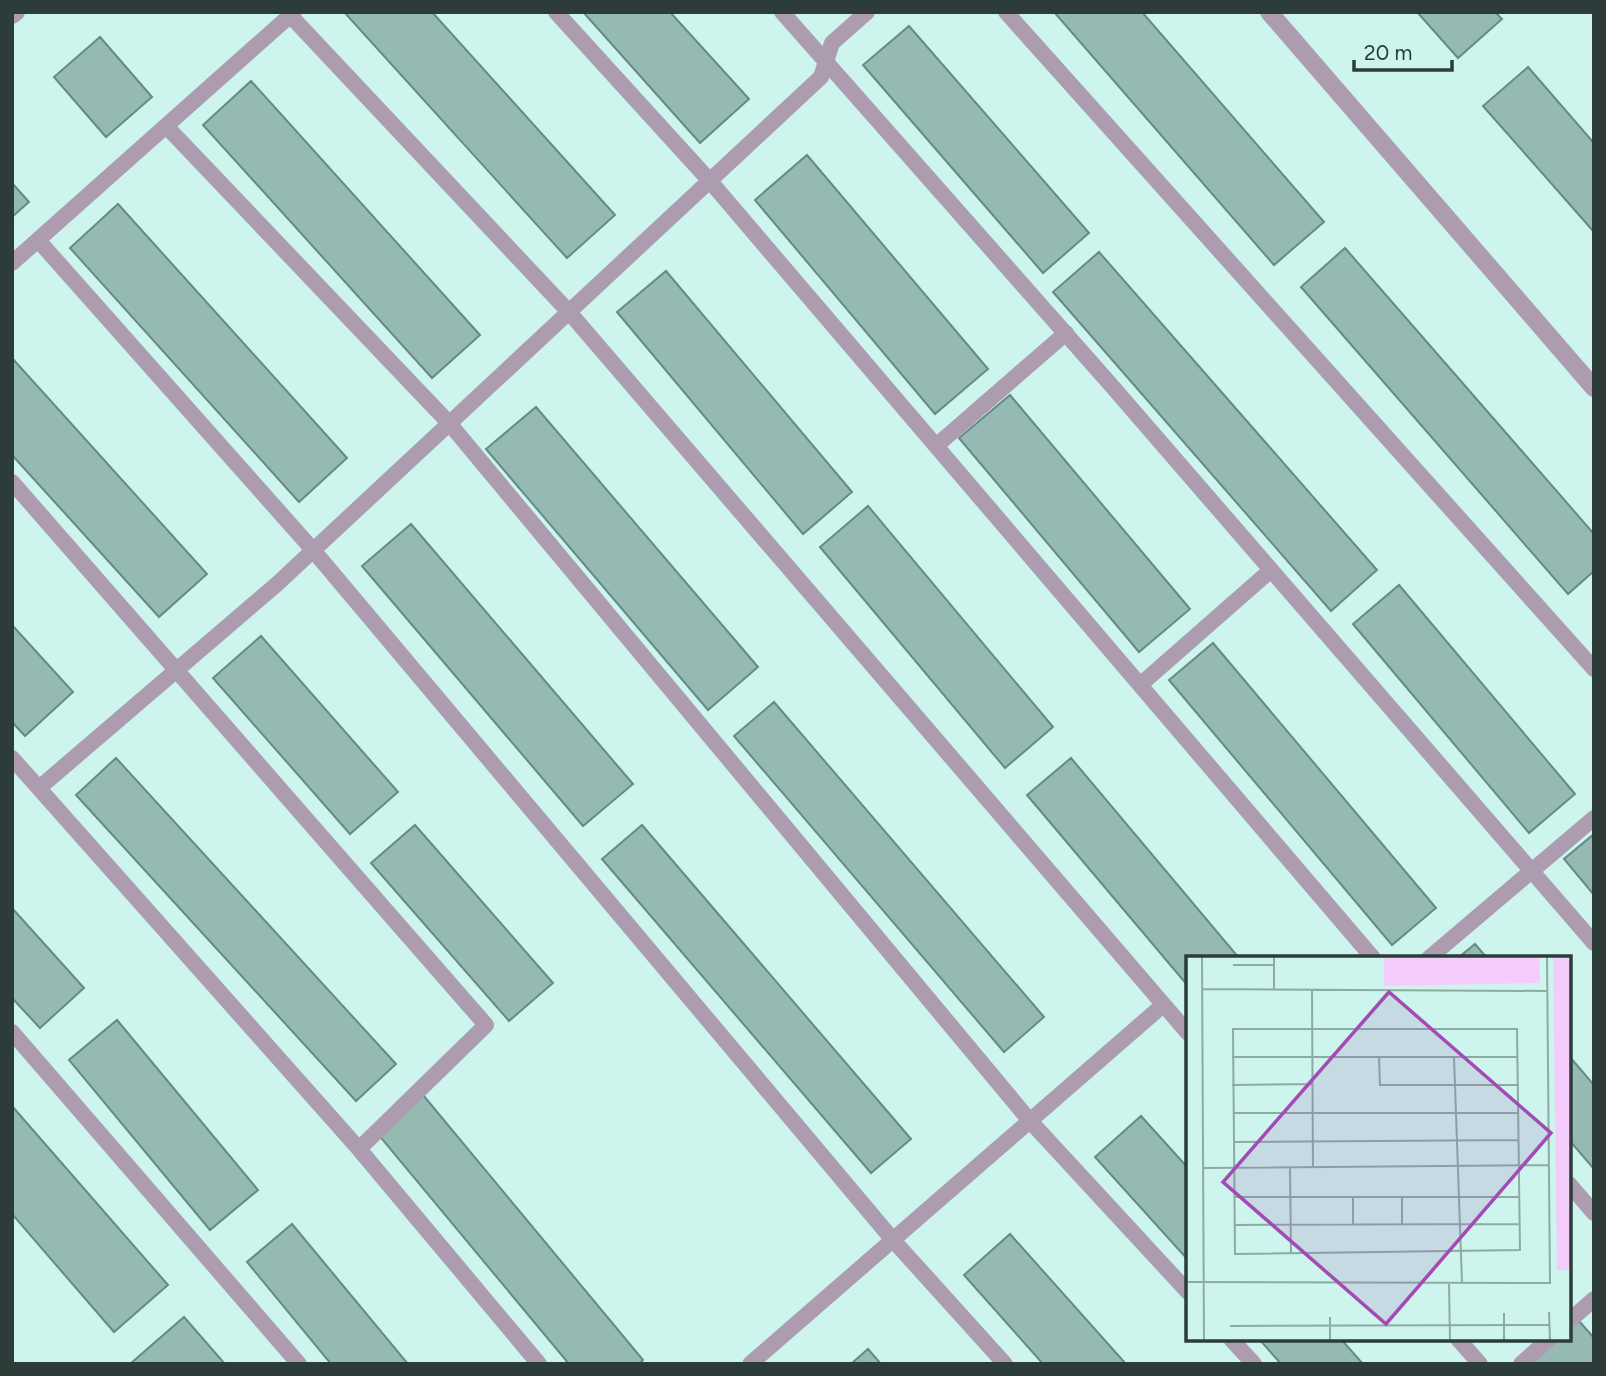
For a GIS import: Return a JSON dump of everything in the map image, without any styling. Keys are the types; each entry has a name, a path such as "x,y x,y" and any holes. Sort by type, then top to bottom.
{"street":[{"path":"1269,12 1594,388"}],"lane":[{"path":"556,12 709,180 1371,956"},
{"path":"782,12 1066,333 1594,943"},
{"path":"39,788 313,550 821,76 832,43 867,12"},
{"path":"1006,12 1594,669"},
{"path":"12,263 290,13 569,312 1186,1032"},
{"path":"166,126 449,424 1030,1121 1186,1290"},
{"path":"38,240 313,550 893,1240 1005,1364"},
{"path":"936,446 1066,333"},
{"path":"12,482 486,1025 359,1149"},
{"path":"1140,685 1271,570"},
{"path":"12,758 359,1149 539,1364"},
{"path":"1431,956 1594,818"},
{"path":"759,1361 893,1240 1163,1005"},
{"path":"12,1032 299,1364"},
{"path":"1571,1187 1594,1213"},
{"path":"1571,1319 1594,1299"},
{"path":"1233,1341 1254,1364"},
{"path":"1460,1341 1480,1364"},
{"path":"1521,1364 1547,1341"}],"building":[{"path":"344,12 432,12 615,215 567,258"},
{"path":"583,12 670,12 749,99 700,143"},
{"path":"1054,12 1142,12 1324,222 1274,265"},
{"path":"1417,12 1495,12 1502,19 1458,58"},
{"path":"909,26 1089,233 1043,273 863,65"},
{"path":"100,37 152,97 106,137 54,77"},
{"path":"1528,67 1594,143 1594,232 1483,106"},
{"path":"251,81 480,335 432,378 203,125"},
{"path":"807,155 988,369 935,414 755,200"},
{"path":"12,183 29,202 12,217"},
{"path":"118,204 347,458 299,502 70,248"},
{"path":"1345,248 1594,534 1594,571 1568,594 1301,287"},
{"path":"1099,252 1377,570 1331,611 1053,292"},
{"path":"666,271 852,492 803,534 617,312"},
{"path":"12,358 207,574 159,617 12,455"},
{"path":"1010,395 1190,609 1139,652 959,438"},
{"path":"536,407 758,667 708,710 486,449"},
{"path":"868,506 1053,727 1005,768 820,547"},
{"path":"411,524 633,784 583,826 362,566"},
{"path":"1399,585 1575,794 1529,833 1353,624"},
{"path":"12,625 73,692 25,736 12,722"},
{"path":"261,636 398,792 350,834 213,678"},
{"path":"1213,643 1436,908 1392,945 1169,680"},
{"path":"774,702 1044,1017 1004,1052 734,736"},
{"path":"116,758 396,1064 356,1101 76,795"},
{"path":"1071,758 1237,956 1186,956 1186,984 1027,795"},
{"path":"415,825 553,983 509,1021 371,863"},
{"path":"642,825 911,1139 871,1173 602,859"},
{"path":"1594,834 1594,895 1564,859"},
{"path":"12,908 84,988 40,1028 12,998"},
{"path":"1475,944 1485,956 1460,956"},
{"path":"117,1020 258,1190 210,1230 69,1060"},
{"path":"1571,1058 1594,1085 1594,1169 1571,1142"},
{"path":"423,1095 643,1360 639,1364 569,1364 377,1133"},
{"path":"12,1106 168,1285 114,1332 12,1214"},
{"path":"1141,1116 1186,1166 1186,1258 1095,1157"},
{"path":"292,1224 408,1364 331,1364 247,1262"},
{"path":"1010,1234 1126,1364 1043,1364 964,1275"},
{"path":"184,1317 225,1364 130,1364"},
{"path":"1579,1321 1594,1338 1594,1364 1534,1364 1532,1361 1555,1341 1571,1341 1571,1327"},
{"path":"1261,1341 1343,1341 1363,1364 1281,1364"},
{"path":"868,1349 881,1364 851,1364"}]}
